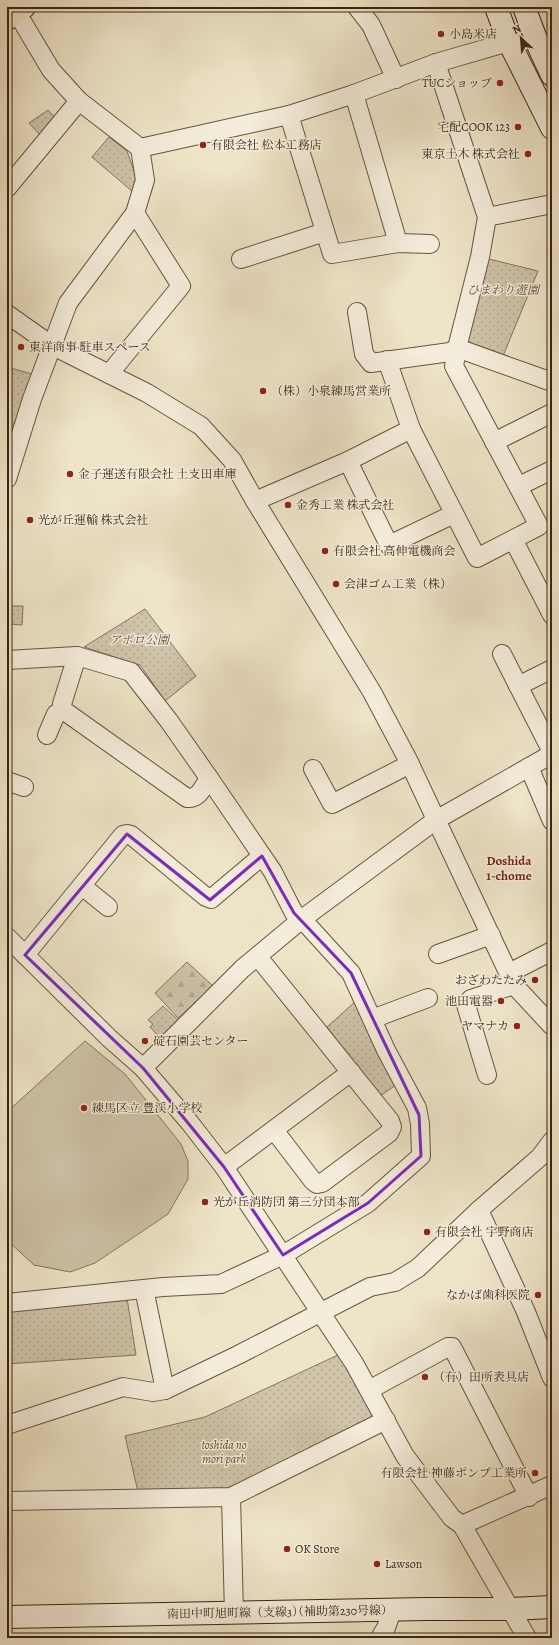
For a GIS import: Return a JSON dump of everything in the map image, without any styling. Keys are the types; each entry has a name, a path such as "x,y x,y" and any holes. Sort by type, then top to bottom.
{"main road":[{"path":"496,7 509,42 552,128"},
{"path":"524,7 545,48 552,74"},
{"name":"南田中町旭町線（支線3）（補助第230号線）","path":"7,1618 552,1607"}],"street":[{"path":"357,7 371,25 396,79"},
{"path":"7,479 12,448 68,303 135,213 146,180 140,148 79,101 51,70 23,23 15,13"},
{"path":"140,148 289,116 396,79 436,63 509,42"},
{"path":"387,360 411,429 477,558 514,541 539,526 454,366 457,348 480,257 487,217 436,63"},
{"path":"354,94 398,243"},
{"path":"7,188 79,101"},
{"path":"289,116 332,254 398,243 430,244"},
{"path":"487,217 552,204"},
{"path":"109,374 181,286 135,213"},
{"path":"241,258 325,232"},
{"path":"357,312 364,354 371,363 450,352 457,348 552,382"},
{"path":"7,314 51,345 147,393 201,426 232,460 254,501 372,692 410,764 511,979 552,1026"},
{"path":"494,442 552,412"},
{"path":"254,501 348,461 411,429"},
{"path":"348,461 389,545 454,514"},
{"path":"519,486 552,470"},
{"path":"514,541 552,615"},
{"path":"143,1068 242,969 302,919 436,820 552,753 502,654"},
{"path":"77,656 62,704 63,710 187,798 198,796 210,778"},
{"path":"7,660 77,656 131,672 210,778 273,872 294,914 302,919 351,973 419,1115 421,1156 368,1203 283,1256 221,1284 144,1289 7,1303"},
{"path":"518,686 552,669"},
{"path":"47,735 56,714 63,710"},
{"path":"313,769 332,804 410,764"},
{"path":"529,767 552,821"},
{"path":"7,781 24,787"},
{"path":"25,954 123,836 127,834 131,835 206,897 211,899 262,856"},
{"path":"82,886 108,907"},
{"path":"438,954 491,935"},
{"path":"7,937 109,1038 143,1068 190,1123 224,1167 354,1363 405,1456 452,1518 462,1525 527,1638"},
{"path":"486,1075 466,1005 471,1000 511,979 552,951"},
{"path":"258,957 390,1121 392,1127 389,1134 322,1183 317,1184 313,1181 274,1130"},
{"path":"372,1019 428,998"},
{"path":"224,1167 351,1072"},
{"path":"7,1425 123,1387 153,1392 165,1390 370,1287 395,1282 418,1268 479,1210 540,1157 552,1141"},
{"path":"479,1210 526,1312 552,1378"},
{"path":"144,1289 165,1390"},
{"path":"369,1390 452,1347 529,1497"},
{"path":"7,1501 231,1497 386,1420"},
{"path":"462,1525 529,1497 552,1485"},
{"path":"231,1497 234,1613"},
{"path":"380,1638 386,1628 392,1610"}],"highlighted area":[{"path":"127,834 210,900 262,856 294,913 351,973 419,1115 421,1156 368,1203 283,1255 224,1167 143,1068 25,955"}],"green space":[{"path":"48,110 56,119 41,136 29,123"},
{"path":"109,137 127,151 137,180 133,192 92,157"},
{"name":"ひまわり遊園","path":"485,258 538,271 503,356 468,345 464,340"},
{"path":"7,367 32,374 14,436 7,440"},
{"path":"11,606 23,606 22,625 10,624"},
{"name":"アポロ公園","path":"145,609 196,676 165,701 140,665 84,647"},
{"path":"187,962 213,986 178,1018 155,993"},
{"path":"356,1001 396,1085 380,1096 327,1027"},
{"path":"163,1006 178,1020 160,1038 150,1027 153,1024 148,1020"},
{"name":"練馬区立 豊渓小学校","path":"85,1041 125,1074 181,1144 188,1161 188,1179 168,1214 95,1263 70,1272 34,1265 7,1240 7,1112"},
{"path":"127,1298 136,1355 7,1364 7,1308"},
{"name":"toshida no mori park","path":"340,1354 372,1414 369,1423 232,1490 138,1492 125,1436 205,1417"}],"place":[{"name":"小島米店","path":"441,34"},
{"name":"TUCショップ","path":"500,83"},
{"name":"宅配COOK 123","path":"518,127"},
{"name":"有限会社 松本工務店","path":"203,145"},
{"name":"東京土木 株式会社","path":"528,154"},
{"name":"東洋商事 駐車スペース","path":"21,347"},
{"name":"（株）小泉練馬営業所","path":"263,391"},
{"name":"金子運送有限会社 土支田車庫","path":"70,474"},
{"name":"金秀工業 株式会社","path":"288,505"},
{"name":"光が丘運輸 株式会社","path":"30,520"},
{"name":"有限会社 高伸電機商会","path":"325,551"},
{"name":"会津ゴム工業（株）","path":"336,584"},
{"name":"おざわたたみ","path":"535,980"},
{"name":"池田電器","path":"501,1001"},
{"name":"ヤマナカ","path":"517,1026"},
{"name":"碇石園芸センター","path":"145,1041"},
{"name":"練馬区立 豊渓小学校","path":"84,1108"},
{"name":"光が丘消防団 第三分団本部","path":"205,1202"},
{"name":"有限会社 宇野商店","path":"427,1232"},
{"name":"なかば歯科医院","path":"538,1295"},
{"name":"（有）田所表具店","path":"425,1377"},
{"name":"有限会社 神藤ポンプ工業所","path":"535,1473"},
{"name":"OK Store","path":"287,1549"},
{"name":"Lawson","path":"377,1564"}],"district":[{"name":"Doshida 1-chome","path":"509,868"}]}
